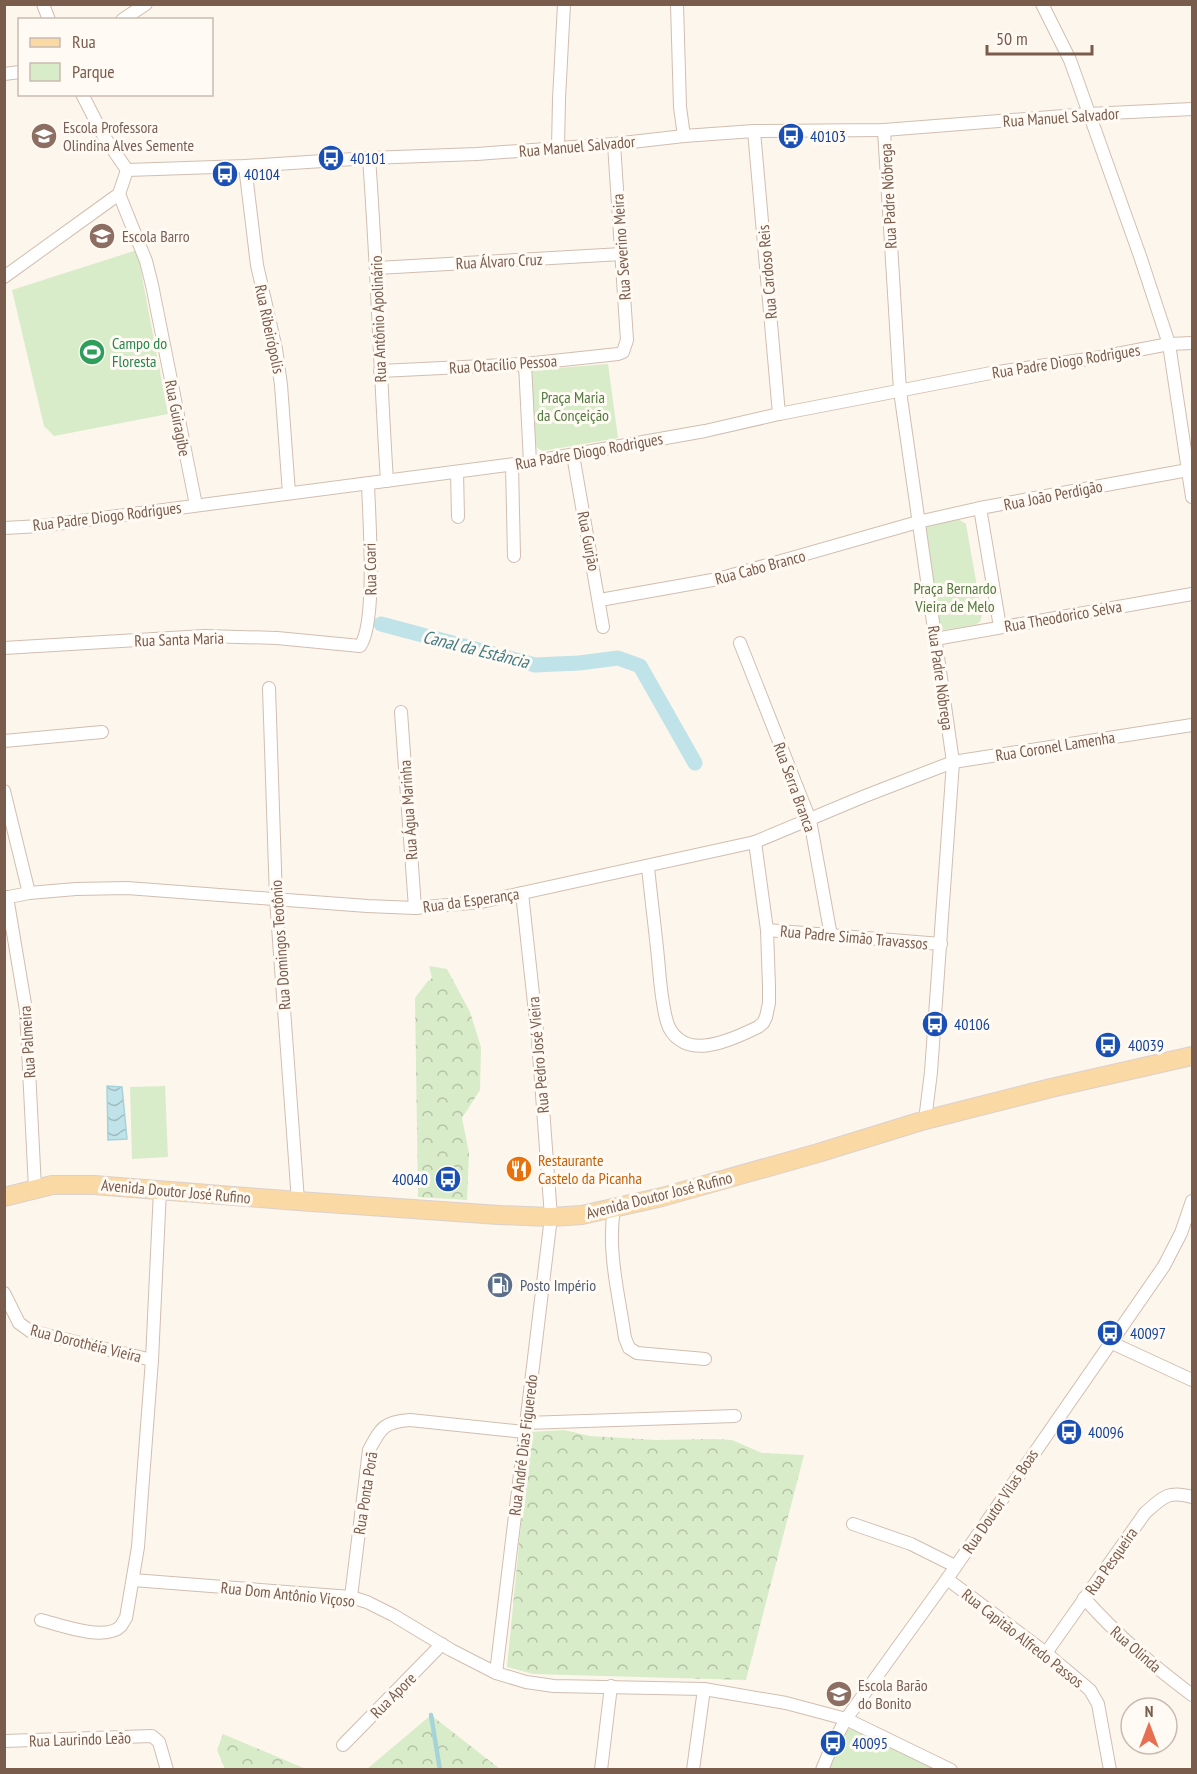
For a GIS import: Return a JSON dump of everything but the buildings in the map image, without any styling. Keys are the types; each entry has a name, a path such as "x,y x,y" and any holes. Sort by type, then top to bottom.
{"main road":[{"name":"Avenida Doutor José Rufino","path":"4,1197 52,1185 94,1185 551,1217 582,1215 614,1209 818,1153 925,1120 1192,1056"}],"street":[{"path":"125,18 146,4"},
{"path":"558,149 564,4"},
{"path":"677,4 679,83 684,136"},
{"path":"1042,4 1070,60 1140,256 1168,344 1192,497"},
{"path":"4,277 119,194 127,170 103,135 83,96"},
{"name":"Rua Manuel Salvador","path":"127,170 477,154 754,131 884,130 1089,114 1192,110"},
{"name":"Rua Padre Nóbrega","path":"884,130 900,390 953,762 931,1072 925,1120"},
{"name":"Rua Cardoso Reis","path":"754,131 779,414"},
{"name":"Rua Severino Meira","path":"614,144 627,340 624,350"},
{"name":"Rua Antônio Apolinário","path":"369,158 377,268 380,371 387,481"},
{"name":"Rua Ribeirópolis","path":"245,166 257,265 276,349 281,385 289,493"},
{"name":"Rua Guiragibe","path":"119,194 146,261 152,285 196,505"},
{"name":"Rua Álvaro Cruz","path":"377,268 622,254"},
{"name":"Rua Padre Diogo Rodrigues","path":"4,528 41,526 512,465 705,431 779,414 991,373 1101,357 1168,344 1192,343"},
{"name":"Rua Otacílio Pessoa","path":"380,371 525,364 621,354 624,350"},
{"path":"525,364 530,462"},
{"name":"Rua Gurjão","path":"573,454 603,627"},
{"path":"512,465 514,556"},
{"name":"Rua João Perdigão","path":"918,522 980,508 1188,470"},
{"path":"457,472 458,517"},
{"name":"Rua Coari","path":"353,646 360,646 364,641 370,605 368,484"},
{"path":"980,508 1000,627"},
{"name":"Rua Cabo Branco","path":"600,600 718,579 918,522"},
{"name":"Rua Theodorico Selva","path":"934,639 1192,594"},
{"name":"Rua Santa Maria","path":"4,648 204,636 277,638 353,646"},
{"name":"Rua Serra Branca","path":"740,643 810,820 831,936"},
{"name":"Rua Domingos Teotônio","path":"269,688 276,899 298,1201"},
{"name":"Rua Água Marinha","path":"401,712 415,908"},
{"name":"Rua Coronel Lamenha","path":"920,775 953,762 1192,725"},
{"path":"4,741 102,732"},
{"name":"Rua da Esperança","path":"6,898 29,893 127,888 415,908 481,902 755,842 920,775"},
{"path":"4,791 29,893"},
{"path":"648,867 667,1023 678,1040 700,1046 713,1045 746,1033 763,1023 769,1004 767,930 755,842"},
{"name":"Rua Pedro José Vieira","path":"522,893 538,1040 551,1217"},
{"name":"Rua Palmeira","path":"6,898 26,1010 35,1188"},
{"name":"Rua Padre Simão Travassos","path":"767,930 940,944"},
{"path":"41,1620 96,1633 108,1633 121,1626 126,1618 138,1547 152,1360 160,1190"},
{"name":"Rua Doutor Vilas Boas","path":"822,1770 846,1719 947,1579 1164,1266 1181,1233 1192,1201"},
{"path":"614,1209 611,1225 614,1265 625,1338 629,1348 638,1353 705,1359"},
{"name":"Rua André Dias Figueredo","path":"496,1673 551,1217"},
{"name":"Rua Dorothéia Vieira","path":"4,1293 19,1323 30,1331 152,1360"},
{"path":"1112,1343 1192,1380"},
{"name":"Rua Ponta Porã","path":"351,1597 369,1450 386,1425 395,1421 410,1420 525,1427 735,1416"},
{"name":"Rua Pesqueira","path":"1046,1653 1145,1513 1165,1496 1179,1493 1192,1497"},
{"path":"853,1524 911,1544 955,1566"},
{"name":"Rua Capitão Alfredo Passos","path":"947,1579 1046,1653 1090,1690 1098,1704 1110,1770"},
{"name":"Rua Dom Antônio Viçoso","path":"133,1580 351,1597 393,1615 496,1673 526,1682 554,1686 704,1689 786,1703 846,1719 951,1770"},
{"name":"Rua Olinda","path":"1084,1598 1111,1628 1151,1664 1192,1695"},
{"name":"Rua Apore","path":"343,1745 442,1644"},
{"path":"601,1770 611,1686"},
{"path":"693,1770 704,1689"},
{"name":"Rua Laurindo Leão","path":"4,1741 155,1737 159,1742 167,1770"}],"green space":[{"name":"Campo do Floresta","path":"137,250 168,414 54,436 44,426 12,290"},
{"name":"Praça Maria da Conçeição","path":"608,364 618,438 543,451 537,448 534,440 532,370"},
{"name":"Praça Bernardo Vieira de Melo","path":"958,519 966,524 982,615 980,622 974,625 943,630 939,628 919,528"},
{"path":"429,966 447,969 470,1012 481,1047 480,1090 462,1118 469,1153 467,1200 418,1197 415,998 432,978"},
{"path":"165,1086 168,1157 132,1159 130,1087"},
{"path":"564,1430 590,1436 657,1440 732,1440 762,1453 804,1455 746,1680 533,1674 507,1667 530,1432"},
{"path":"431,1715 500,1769 367,1769"},
{"path":"847,1729 853,1729 934,1769 827,1770"},
{"path":"223,1734 306,1769 225,1769 217,1750"}],"water":[{"path":"107,1086 122,1087 127,1139 108,1140"}],"waterway":[{"name":"Canal da Estância","path":"381,624 535,665 618,658 640,666 695,763"},
{"path":"431,1715 440,1770"}],"place":[{"name":"Escola Professora Olindina Alves Semente","path":"44,136"},
{"name":"40103","path":"791,136"},
{"name":"40101","path":"331,158"},
{"name":"40104","path":"225,174"},
{"name":"Escola Barro","path":"102,236"},
{"name":"Campo do Floresta","path":"92,352"},
{"name":"40106","path":"935,1024"},
{"name":"40039","path":"1108,1045"},
{"name":"Restaurante Castelo da Picanha","path":"519,1169"},
{"name":"40040","path":"448,1179"},
{"name":"Posto Império","path":"500,1285"},
{"name":"40097","path":"1110,1333"},
{"name":"40096","path":"1069,1432"},
{"name":"Escola Barão do Bonito","path":"839,1694"},
{"name":"40095","path":"833,1743"}]}
